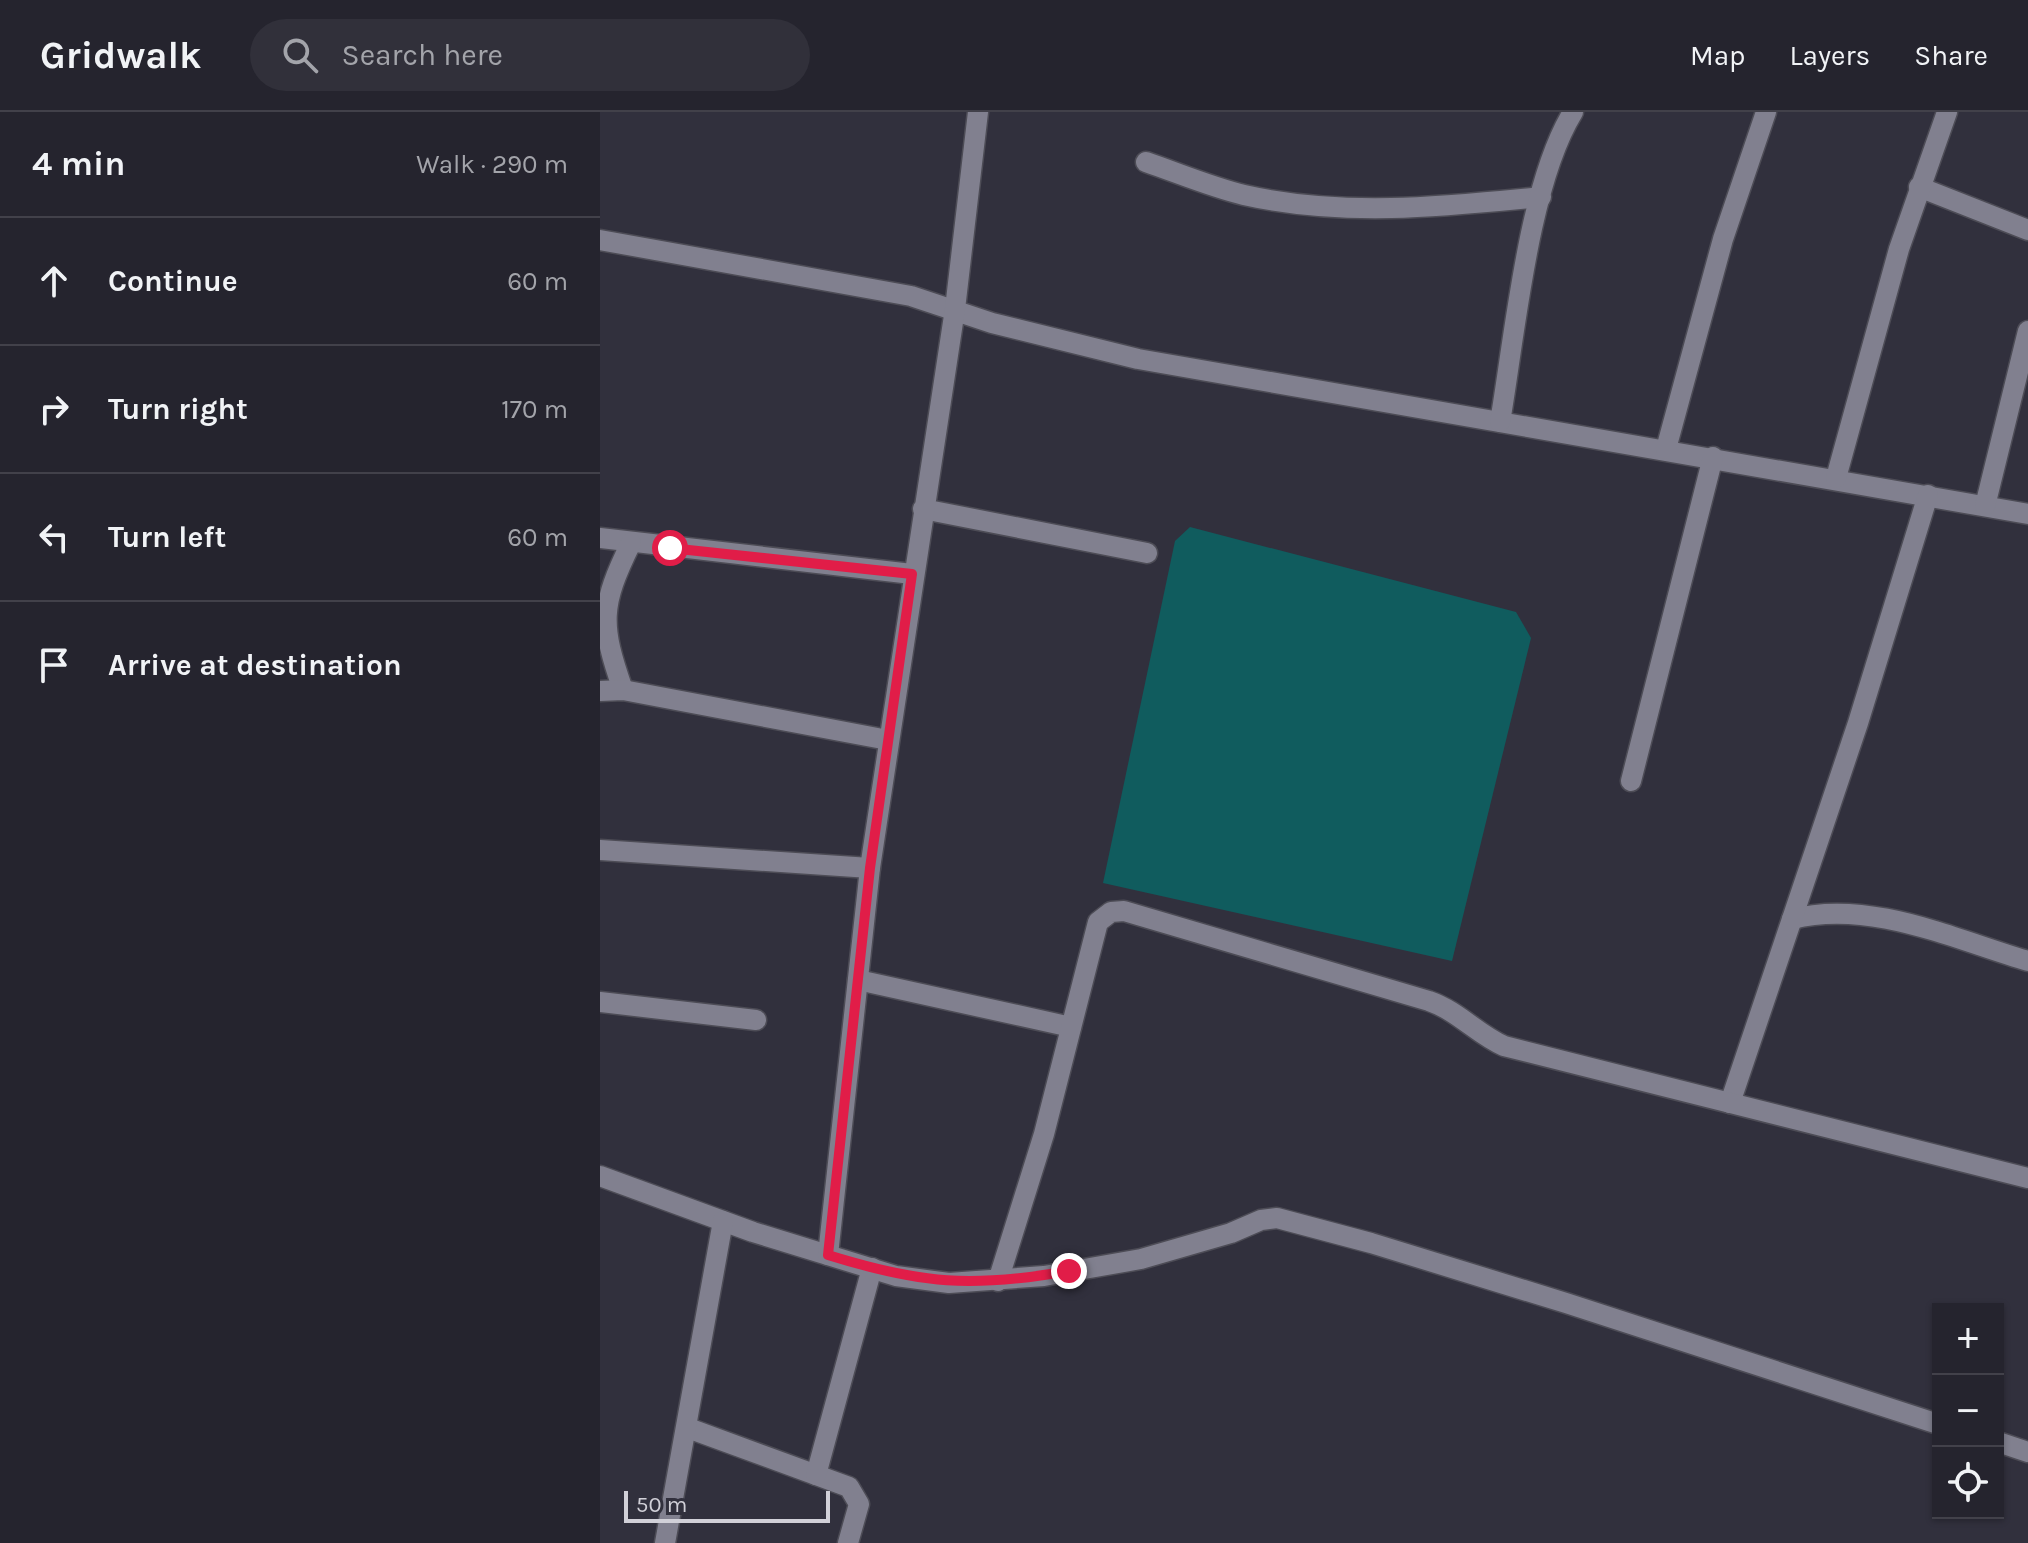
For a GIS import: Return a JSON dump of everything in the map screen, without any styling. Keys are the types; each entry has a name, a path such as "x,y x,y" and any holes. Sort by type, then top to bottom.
{"street":[{"path":"828,1255 870,868 912,574 955,309 978,112"},
{"path":"1500,422 1541,197 1559,138 1573,112"},
{"path":"1666,449 1723,239 1766,112"},
{"path":"1836,478 1919,187 1947,112"},
{"path":"1146,162 1241,194 1326,207 1456,206 1541,197"},
{"path":"1919,187 2028,230"},
{"path":"600,240 911,296 1057,341 1138,359 1836,478 2028,514"},
{"path":"1985,506 2028,331"},
{"path":"1631,781 1713,457"},
{"path":"1730,1103 1858,723 1928,495"},
{"path":"923,509 1147,553"},
{"path":"600,538 912,574"},
{"path":"623,690 607,649 603,609 611,583 631,543"},
{"path":"600,691 623,690 888,740"},
{"path":"600,850 870,868"},
{"path":"998,1281 1044,1134 1098,922 1111,912 1124,911 1429,1001 1448,1008 1489,1039 1504,1046 2028,1178"},
{"path":"1792,919 1820,912 1871,915 2028,961"},
{"path":"858,980 1071,1027"},
{"path":"600,1002 756,1020"},
{"path":"600,1176 723,1221 896,1276 949,1283 998,1281 1141,1259 1231,1233 1261,1220 1277,1218 1476,1275 1932,1422"},
{"path":"665,1543 723,1221"},
{"path":"816,1475 872,1268"},
{"path":"688,1428 849,1487 859,1504 848,1543"},
{"path":"2004,1444 2028,1452"}],"shaded area":[{"path":"1190,527 1516,612 1531,638 1452,961 1103,883 1175,541"}],"route":[{"path":"670,548 912,574 870,868 828,1255 896,1276 949,1283 988,1282 1069,1271"}]}
